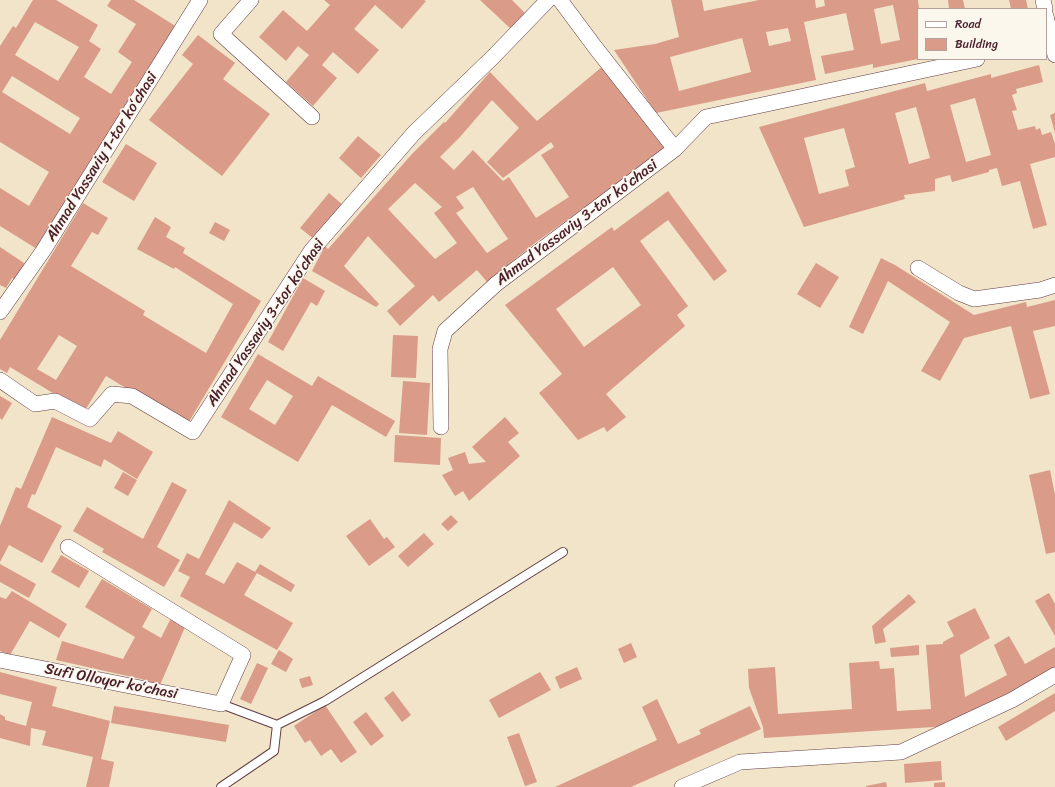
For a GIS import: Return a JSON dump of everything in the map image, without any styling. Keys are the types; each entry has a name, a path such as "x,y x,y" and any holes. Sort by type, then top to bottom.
{"street":[{"name":"Ahmad Yassaviy 1-tor koʻchasi","path":"0,312 43,251 200,0"},
{"path":"251,0 221,34 312,117"},
{"name":"Ahmad Yassaviy 3-tor koʻchasi","path":"0,380 35,404 55,401 90,419 112,394 132,396 193,432 311,251 414,133 493,57 548,0"},
{"path":"560,0 594,47 675,148"},
{"path":"1047,21 1052,46"},
{"name":"Ahmad Yassaviy 3-tor koʻchasi","path":"441,427 440,349 445,331 496,284 675,148 706,117 972,60"},
{"path":"918,268 959,293 974,299 1033,291 1055,285"},
{"path":"68,547 243,655 221,704"},
{"name":"Sufi Olloyor koʻchasi","path":"0,660 221,704"},
{"path":"682,787 740,762 901,752 1012,700 1055,675"}],"lane":[{"path":"221,704 277,725 325,701 564,552"},
{"path":"222,787 274,751 277,725"}],"building":[{"path":"33,0 56,0 98,25 89,41 101,49 84,77 111,94 132,62 118,52 136,24 107,6 111,0 134,0 177,27 37,249 0,226 0,188 29,206 49,172 0,142 0,46 13,26 16,28","holes":["35,22 79,47 58,81 15,55","12,76 80,118 70,134 2,92"]},
{"path":"324,0 426,1 402,29 375,5 354,29 379,50 358,74 333,52 322,65 337,78 313,106 286,82 309,55 298,46 286,61 259,37 283,10 307,31 330,5"},
{"path":"480,0 512,0 525,13 511,29"},
{"path":"671,0 702,0 704,11 759,0 815,0 816,8 825,6 824,0 918,0 917,59 873,68 873,64 825,74 821,56 854,50 846,13 804,22 816,80 656,113 614,50 655,44 679,37","holes":["893,5 900,40 881,44 874,9","788,28 791,41 769,46 766,32","742,38 751,72 679,91 670,57"]},
{"path":"948,0 963,0 965,8 949,8"},
{"path":"1009,0 1026,0 1028,8 1011,8"},
{"path":"198,35 235,63 223,79 270,114 222,176 149,120 193,64 182,55"},
{"path":"1039,65 1043,82 1016,89 1017,93 1012,95 1017,110 1012,111 1018,130 1035,126 1036,130 1040,128 1042,135 1051,132 1055,144 1055,157 1030,164 1047,225 1033,229 1020,181 1002,186 997,168 989,170 989,172 952,182 950,175 935,179 935,191 904,195 905,199 804,227 759,127 925,83 927,91 991,74 991,78","holes":["975,98 991,155 966,162 950,105","916,107 930,158 909,164 895,113","844,128 855,167 845,170 849,186 819,194 804,138"]},
{"path":"603,66 669,149 593,205 592,202 535,243 487,282 477,270 439,302 433,295 400,326 387,311 415,286 368,236 344,266 379,304 376,307 312,271 325,246 328,249 412,154 444,122 445,123 490,72 537,121","holes":["492,100 519,128 487,162 503,178 551,142 554,147 541,155 569,197 536,218 509,177 503,181 473,150 454,170 440,157 460,137","415,183 442,207 434,213 457,243 435,259 388,209","473,187 508,239 487,253 456,213 464,208 456,197"]},
{"path":"1055,113 1055,133 1050,115"},
{"path":"358,136 381,155 361,178 339,158"},
{"path":"126,144 157,163 134,201 102,182"},
{"path":"668,191 727,271 714,281 668,220 640,241 688,306 677,315 685,326 606,394 626,417 607,432 604,427 578,440 539,393 562,374 505,305 612,227 614,231","holes":["613,267 641,305 584,347 556,309"]},
{"path":"329,193 344,206 315,240 300,228"},
{"path":"83,203 108,218 98,235 92,232 71,266 145,311 143,315 206,353 233,304 175,267 174,269 137,249 155,217 171,227 166,237 185,248 183,253 261,301 187,425 106,376 84,412 10,367 7,373 0,369 0,340","holes":["59,335 77,346 56,380 37,369"]},
{"path":"215,222 230,230 224,241 209,233"},
{"path":"0,247 27,265 17,281 12,278 6,288 0,285"},
{"path":"881,258 895,265 974,315 1026,302 1027,307 1055,300 1055,326 1033,331 1050,394 1030,399 1011,326 964,338 940,381 921,371 950,322 888,281 863,334 849,327"},
{"path":"816,263 839,277 820,308 797,294"},
{"path":"303,278 325,291 317,306 311,302 283,351 268,342"},
{"path":"393,335 418,336 416,378 391,377"},
{"path":"258,354 312,386 318,376 395,421 386,437 332,405 298,462 221,417","holes":["267,380 293,396 275,425 249,409"]},
{"path":"403,381 430,383 427,435 399,433"},
{"path":"0,396 12,403 2,420 0,418"},
{"path":"52,417 111,443 118,431 153,452 137,479 104,459 101,467 56,447 35,495 32,494 27,507 62,526 42,563 9,545 0,562 0,526 16,487 21,489"},
{"path":"505,417 519,433 508,442 520,456 469,501 463,491 455,496 442,475 453,470 448,458 465,452 469,464 486,462 472,447"},
{"path":"395,435 441,438 440,465 394,462"},
{"path":"1050,470 1055,495 1055,552 1046,554 1029,475"},
{"path":"123,472 137,480 128,496 114,488"},
{"path":"172,482 187,490 157,547 180,560 164,587 102,552 104,549 73,531 87,507 143,539"},
{"path":"229,500 271,528 262,539 234,522 205,574 224,584 237,562 257,573 244,595 293,623 277,650 180,596 190,577 178,571 187,553 199,559"},
{"path":"451,515 458,522 448,531 441,524"},
{"path":"370,519 384,539 387,537 395,547 369,566 346,536"},
{"path":"424,533 434,544 408,567 398,556"},
{"path":"61,555 89,571 79,588 51,572"},
{"path":"0,564 36,584 29,598 0,582"},
{"path":"260,564 295,585 291,592 255,572"},
{"path":"102,579 152,609 142,627 161,638 171,618 186,625 160,685 141,679 56,660 62,641 123,659 135,637 85,607"},
{"path":"12,591 67,624 59,638 30,621 10,655 0,651 0,597 6,599"},
{"path":"1049,593 1055,604 1055,636 1035,601"},
{"path":"909,594 916,602 883,629 886,642 875,644 872,626"},
{"path":"975,608 990,638 960,655 965,697 1007,675 994,645 1009,636 1025,664 1055,647 1055,668 949,726 764,738 763,727 749,688 748,669 775,667 778,714 852,709 849,663 879,661 880,669 894,668 897,711 931,709 926,645 943,644 943,642 954,636 947,622"},
{"path":"631,643 637,657 624,663 618,649"},
{"path":"919,645 919,655 891,657 890,648"},
{"path":"279,650 293,659 286,672 271,664"},
{"path":"257,663 268,668 251,704 240,699"},
{"path":"577,667 582,679 560,689 555,677"},
{"path":"0,672 57,687 52,706 110,721 101,759 114,762 109,787 86,787 93,757 42,745 46,731 31,728 30,746 0,738 0,714 5,717 5,720 26,726 32,702 0,694"},
{"path":"540,672 551,690 499,718 489,700"},
{"path":"310,676 313,685 302,688 299,679"},
{"path":"393,691 411,715 402,722 384,698"},
{"path":"1055,693 1055,711 1006,741 998,727"},
{"path":"657,699 678,744 701,734 699,730 750,706 761,729 631,787 555,787 657,740 642,707"},
{"path":"325,705 357,752 341,763 331,749 321,756 310,740 305,743 294,726"},
{"path":"114,706 229,725 226,742 111,723"},
{"path":"366,712 384,736 371,746 353,722"},
{"path":"519,733 537,782 525,786 507,737"},
{"path":"941,761 942,780 905,783 904,764"},
{"path":"886,782 887,787 866,787 866,786"},
{"path":"945,782 945,787 934,787 934,783"}]}
